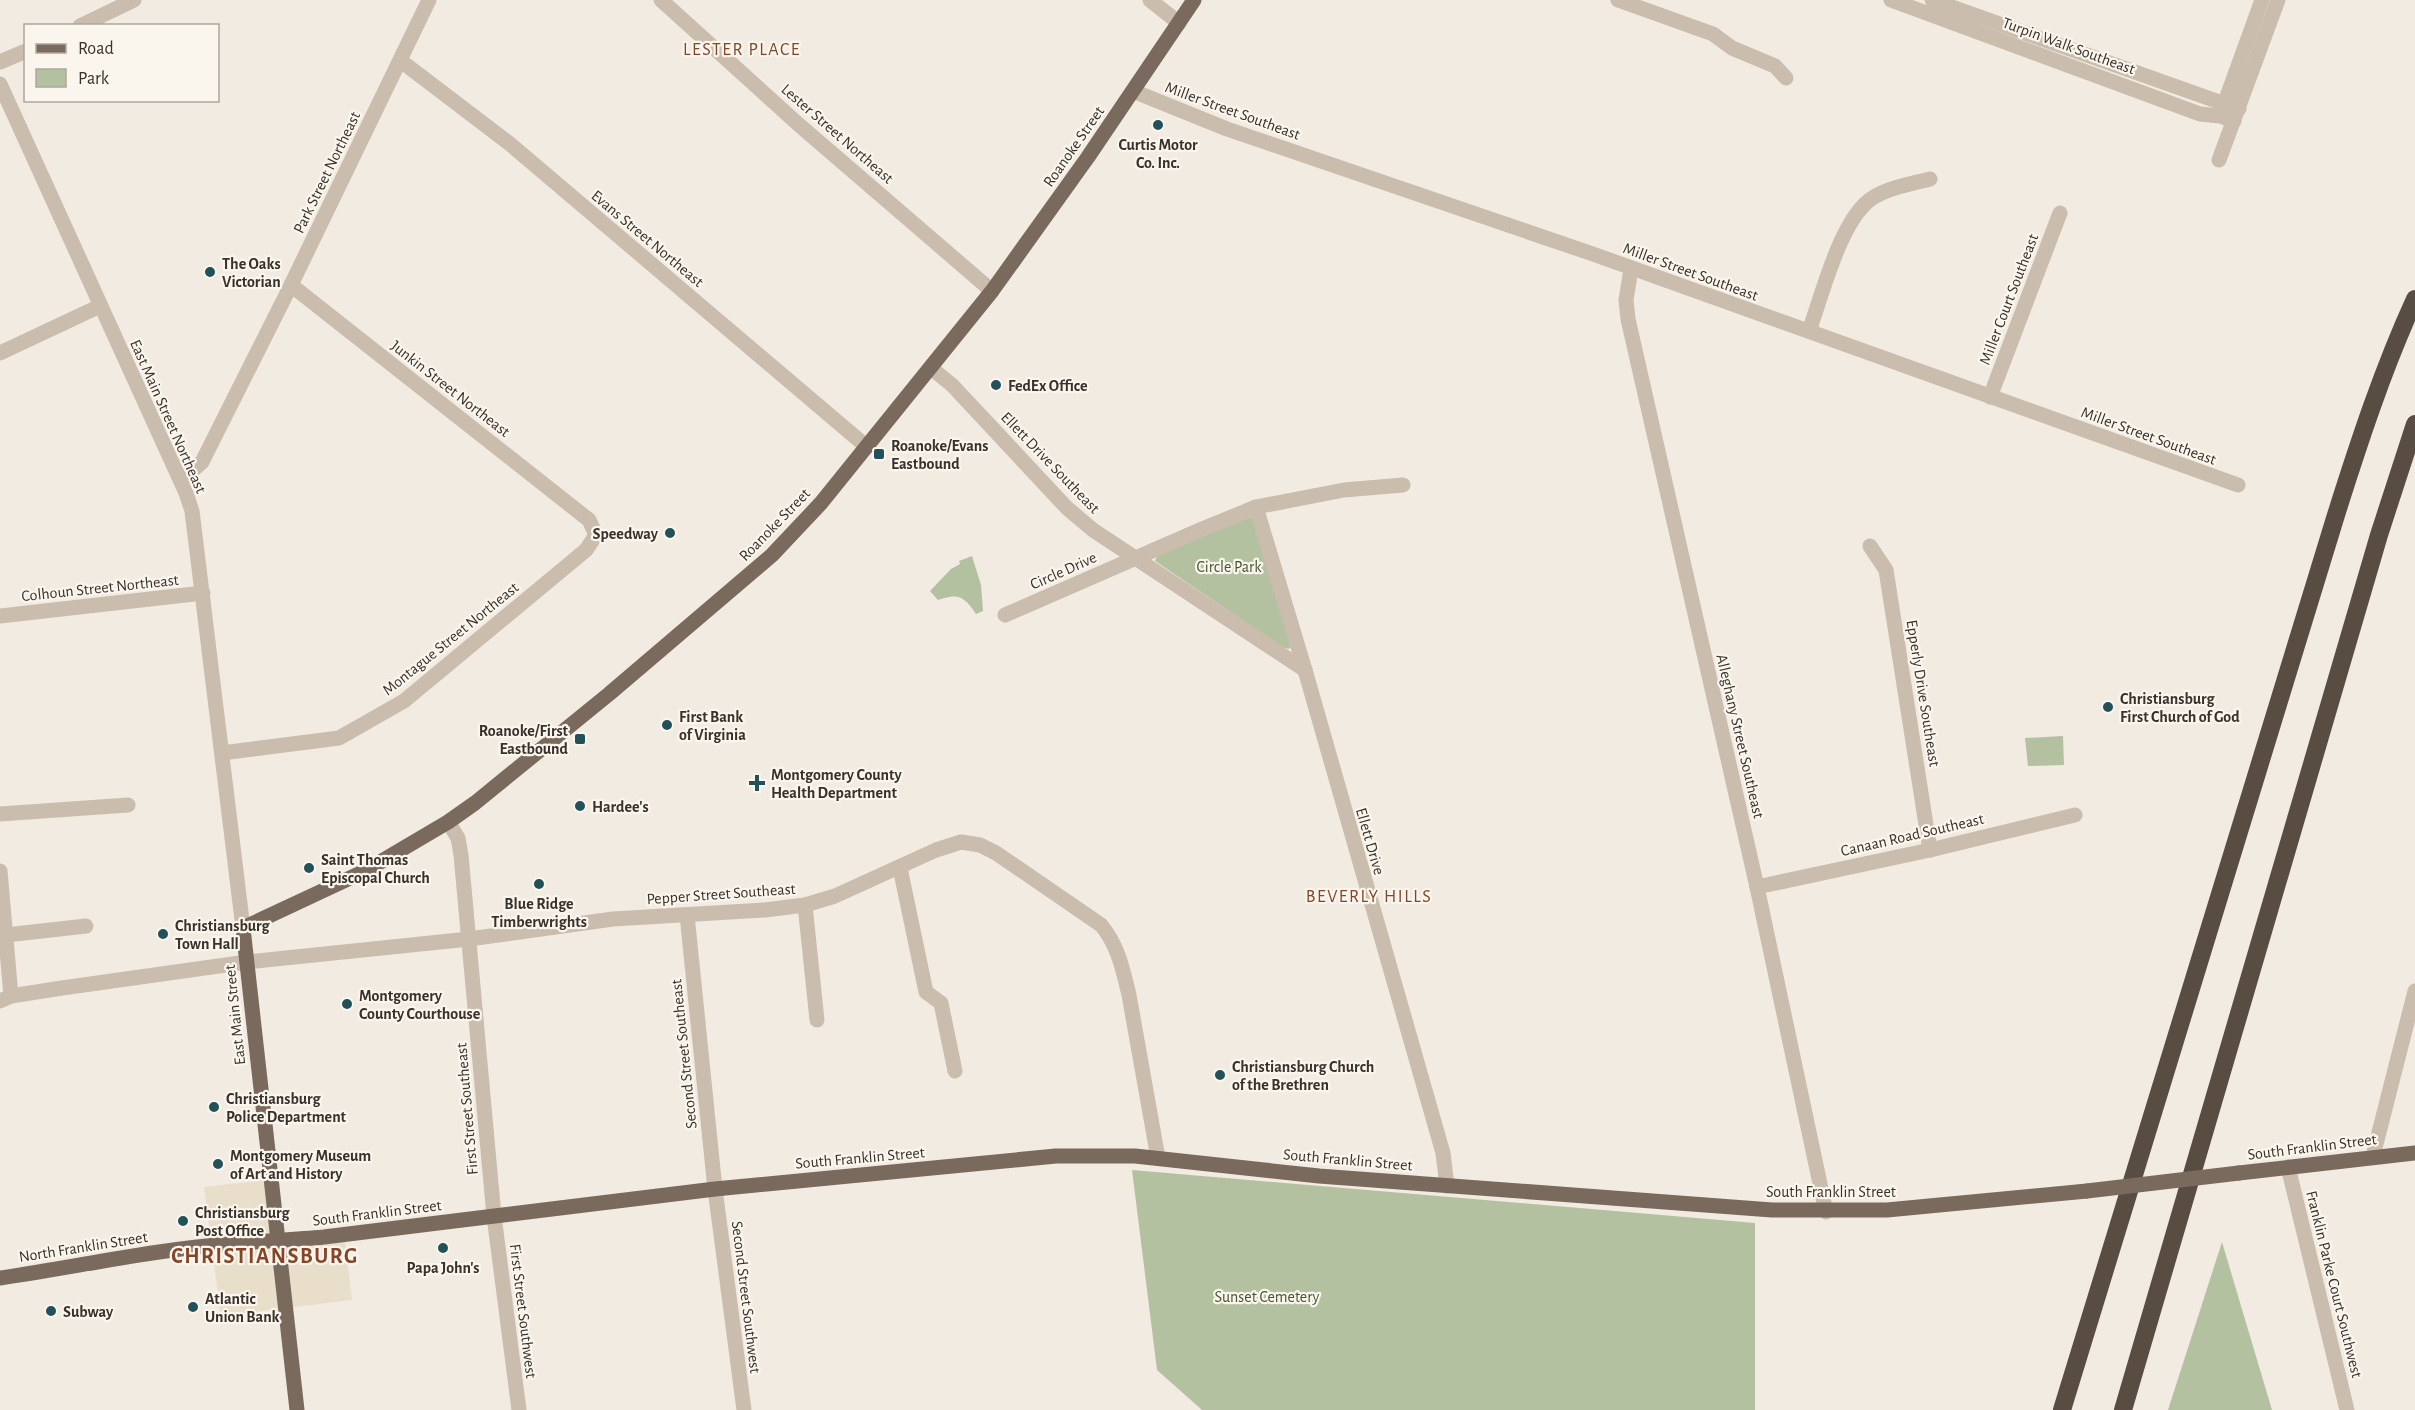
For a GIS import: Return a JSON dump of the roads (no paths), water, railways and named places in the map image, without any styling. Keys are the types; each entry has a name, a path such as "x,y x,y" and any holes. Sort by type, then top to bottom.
{"highway":[{"path":"2062,1410 2336,515 2368,415 2415,299"},
{"path":"2123,1410 2370,566 2415,424"}],"main road":[{"name":"Roanoke Street","path":"243,928 365,871 448,822 537,755 756,569 821,503 992,291 1039,228 1194,0"},
{"name":"East Main Street","path":"243,928 297,1410"},
{"name":"South Franklin Street","path":"278,1242 715,1189 1056,1156 1158,1158 1319,1176 1720,1207 1826,1212 1887,1210 2087,1191 2373,1156 2415,1153"},
{"name":"North Franklin Street","path":"0,1278 218,1245 278,1242"}],"street":[{"path":"84,24 134,0"},
{"name":"Park Street Northeast","path":"181,481 202,462 291,285 429,0"},
{"name":"Lester Street Northeast","path":"661,0 798,124 992,291"},
{"path":"1150,0 1179,22"},
{"path":"1618,0 1713,34 1732,48 1775,66 1786,78"},
{"name":"Turpin Walk Southeast","path":"1891,0 2200,114 2229,112"},
{"name":"Turpin Walk Southeast","path":"1932,0 2229,112"},
{"path":"2219,160 2229,112 2262,0"},
{"path":"2229,112 2278,0"},
{"path":"0,62 24,52"},
{"name":"Evans Street Northeast","path":"401,61 510,144 867,447"},
{"name":"East Main Street Northeast","path":"0,84 3,101 181,481 192,511 243,928"},
{"name":"Miller Street Southeast","path":"1133,91 1227,129 1451,204 2238,485"},
{"path":"1809,332 1843,236 1857,211 1872,198 1889,189 1930,179"},
{"name":"Miller Court Southeast","path":"1990,397 2060,213"},
{"name":"Alleghany Street Southeast","path":"1631,269 1626,300 1628,319 1757,887 1826,1212"},
{"name":"Junkin Street Northeast","path":"291,285 589,520"},
{"path":"0,353 100,306"},
{"name":"Ellett Drive Southeast","path":"931,368 952,385 1067,508 1093,530 1305,670"},
{"name":"Circle Drive","path":"1005,615 1257,507 1344,490 1403,485"},
{"name":"Ellett Drive","path":"1257,507 1443,1153 1447,1186"},
{"name":"Montague Street Northeast","path":"222,753 339,738 404,701 586,550 596,535 589,520"},
{"name":"Epperly Drive Southeast","path":"1870,546 1886,570 1930,850"},
{"name":"Colhoun Street Northeast","path":"0,616 203,593"},
{"path":"0,814 128,805"},
{"name":"Canaan Road Southeast","path":"1757,887 1930,850 2075,815"},
{"name":"First Street Southeast","path":"448,822 458,838 461,855 494,1216"},
{"name":"Pepper Street Southeast","path":"5,999 247,962 469,939 613,919 805,905 836,896 936,850 962,842 980,845 1014,865 1101,925 1116,947 1125,976 1158,1158"},
{"path":"900,868 926,992 941,1003 955,1071"},
{"path":"0,871 6,935 5,999"},
{"path":"805,905 817,1020"},
{"name":"Second Street Southeast","path":"687,915 715,1189"},
{"path":"6,935 86,926"},
{"path":"2373,1156 2415,991"},
{"name":"Franklin Parke Court Southwest","path":"2288,1167 2347,1410"},
{"name":"Second Street Southwest","path":"715,1189 744,1410"},
{"name":"First Street Southwest","path":"494,1216 519,1410"}],"place":[{"name":"Curtis Motor Co. Inc.","path":"1158,125"},
{"name":"The Oaks Victorian","path":"210,272"},
{"name":"FedEx Office","path":"996,385"},
{"name":"Roanoke/Evans Eastbound","path":"879,454"},
{"name":"Speedway","path":"670,533"},
{"name":"Christiansburg First Church of God","path":"2108,707"},
{"name":"First Bank of Virginia","path":"667,725"},
{"name":"Roanoke/First Eastbound","path":"580,739"},
{"name":"Montgomery County Health Department","path":"757,783"},
{"name":"Hardee's","path":"580,806"},
{"name":"Saint Thomas Episcopal Church","path":"309,868"},
{"name":"Blue Ridge Timberwrights","path":"539,884"},
{"name":"Christiansburg Town Hall","path":"163,934"},
{"name":"Montgomery County Courthouse","path":"347,1004"},
{"name":"Christiansburg Church of the Brethren","path":"1220,1075"},
{"name":"Christiansburg Police Department","path":"214,1107"},
{"name":"Montgomery Museum of Art and History","path":"218,1164"},
{"name":"Christiansburg Post Office","path":"183,1221"},
{"name":"Papa John's","path":"443,1248"},
{"name":"Atlantic Union Bank","path":"193,1307"},
{"name":"Subway","path":"51,1311"}],"district":[{"name":"LESTER PLACE","path":"742,49"},
{"name":"BEVERLY HILLS","path":"1369,896"},
{"name":"CHRISTIANSBURG","path":"265,1255"}],"park label":[{"name":"Circle Park","path":"1229,566"},
{"name":"Sunset Cemetery","path":"1267,1296"}]}
